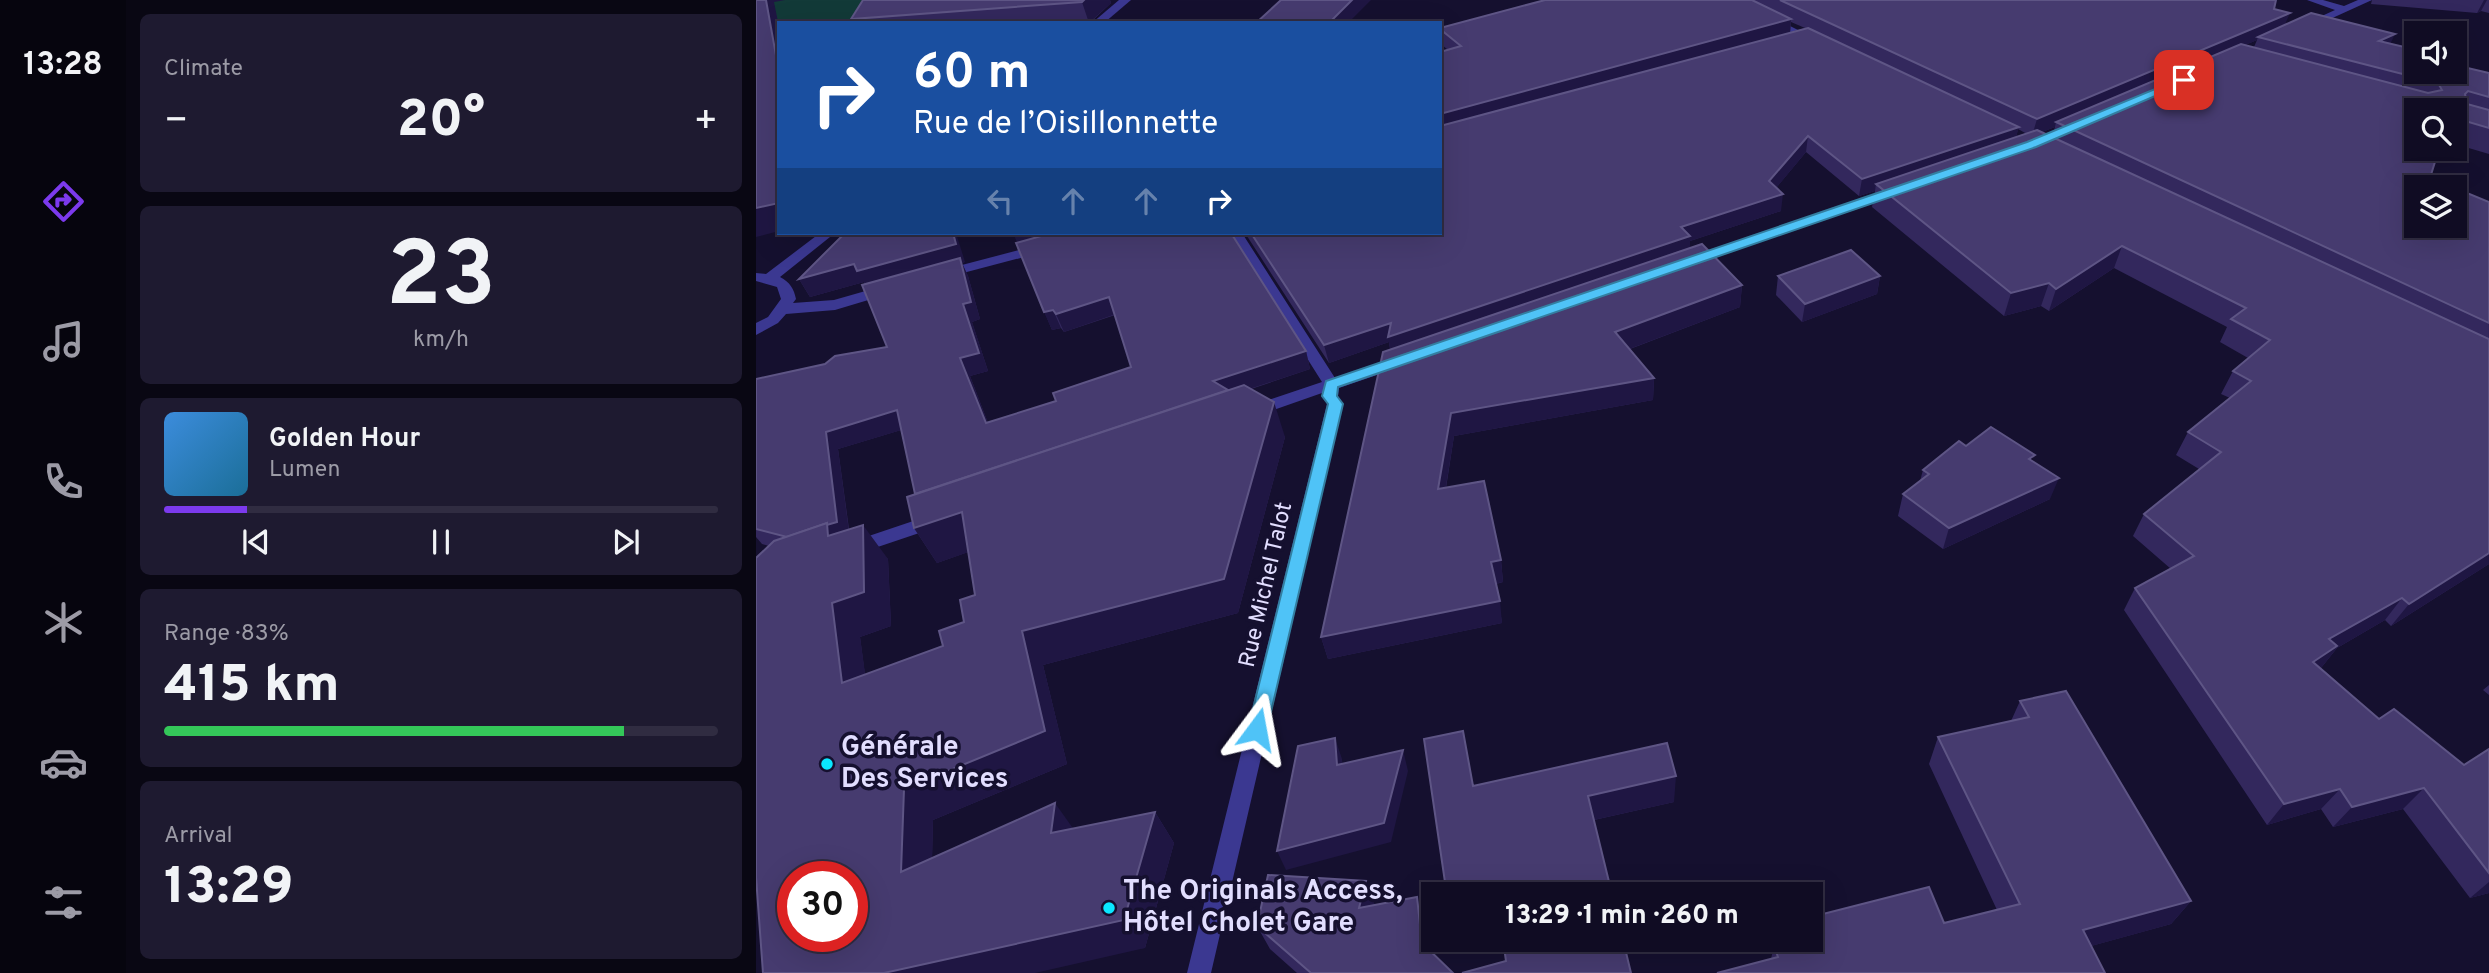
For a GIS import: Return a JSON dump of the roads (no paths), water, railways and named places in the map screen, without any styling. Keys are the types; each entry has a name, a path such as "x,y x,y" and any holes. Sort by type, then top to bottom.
{"street":[{"path":"1100,21 1126,0"},
{"path":"1730,0 1832,49"},
{"path":"2312,0 2345,10"},
{"path":"2295,32 2367,0"},
{"path":"1782,44 1807,37"},
{"path":"1672,268 1908,187"},
{"path":"763,278 825,235"},
{"path":"1236,235 1331,384"},
{"path":"783,309 835,304 1056,244"},
{"path":"756,330 773,320 789,299 788,289 781,282 763,278"},
{"path":"1237,417 1409,357"},
{"name":"Rue Michel Talot","path":"1199,973 1335,404 1330,396 1331,384"},
{"path":"844,551 949,516"}],"place":[{"name":"Générale Des Services","path":"827,764"},
{"name":"The Originals Access, Hôtel Cholet Gare","path":"1109,908"}]}
